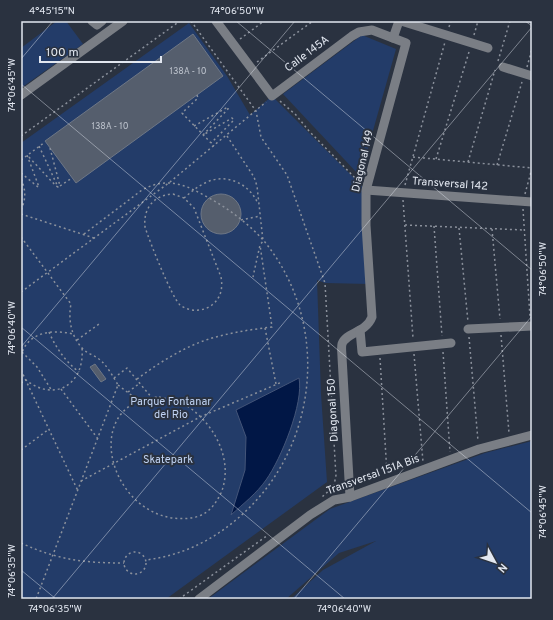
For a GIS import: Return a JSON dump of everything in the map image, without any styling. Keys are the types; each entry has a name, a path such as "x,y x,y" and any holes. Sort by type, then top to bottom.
{"street":[{"path":"92,21 97,24 102,21"},
{"path":"21,95 123,21"},
{"path":"216,21 272,96"},
{"path":"373,25 393,38 400,21 488,48"},
{"name":"Calle 145A","path":"272,96 352,36 373,25"},
{"name":"Diagonal 149","path":"360,330 370,324 372,317 366,225 366,190 406,43 393,38"},
{"path":"503,67 528,74"},
{"name":"Transversal 142","path":"366,190 532,202"},
{"path":"468,329 531,326"},
{"path":"360,330 362,352 451,343"},
{"name":"Diagonal 150","path":"350,497 342,345 350,336 360,330"},
{"name":"Transversal 151A Bis","path":"199,599 310,515 334,500 350,497 479,449 532,435"}],"path":[{"path":"21,136 180,21"},
{"path":"191,21 256,111 261,137 287,175 325,284 336,477 333,487 320,498"},
{"path":"233,44 264,21"},
{"path":"250,67 313,21"},
{"path":"424,470 402,193 451,21"},
{"path":"436,159 478,21"},
{"path":"468,162 510,21"},
{"path":"497,165 528,74 532,49"},
{"path":"196,95 198,98 182,113 214,146"},
{"path":"21,292 170,182 272,96 283,102 296,115 309,131 366,190"},
{"path":"194,126 228,107 228,109 203,135"},
{"path":"203,135 234,118 234,120 211,143"},
{"path":"226,135 254,177 257,186 263,241 260,245 253,277"},
{"path":"21,160 46,142"},
{"path":"39,146 59,187"},
{"path":"50,148 59,187"},
{"path":"21,172 39,187 27,155"},
{"path":"27,155 56,186 59,187"},
{"path":"413,157 532,168 522,201 531,326"},
{"path":"59,187 72,178"},
{"path":"184,198 207,182 222,178 239,182 252,193 259,207"},
{"path":"21,179 25,190 25,200 21,210"},
{"path":"84,234 142,190 155,184 170,182 194,190 218,203 240,220 263,241 275,257 290,286 296,300 304,330 307,359 306,392 303,410 293,442 286,458 270,483 252,505 231,524 210,539 187,550 164,557 146,560"},
{"path":"153,194 156,199"},
{"path":"173,194 184,198 194,208 222,282 221,293 217,300 209,307 202,310 188,309 177,301 146,231 144,222 149,206 156,199 161,196 173,194"},
{"path":"21,214 94,238"},
{"path":"240,220 260,216"},
{"path":"405,224 459,228 524,230"},
{"path":"459,228 479,449"},
{"path":"21,237 71,304 70,319 73,334 76,340 82,348 101,360 118,385 139,401"},
{"path":"136,379 168,357 196,344 224,335 272,327 260,245"},
{"path":"76,340 99,324"},
{"path":"265,328 276,384"},
{"path":"21,356 27,344 36,336 49,332 73,334"},
{"path":"49,332 63,357 79,372"},
{"path":"26,380 39,388 52,391 61,389 79,372 82,348"},
{"path":"379,350 388,483"},
{"path":"22,352 37,367 52,391"},
{"path":"114,378 127,368 152,398"},
{"path":"21,370 78,491"},
{"path":"21,383 26,380"},
{"path":"81,481 200,417 282,382"},
{"path":"128,392 140,384"},
{"path":"36,599 118,385"},
{"path":"61,389 98,439"},
{"path":"152,398 171,399 182,403 210,427 218,440 223,455 225,470 223,488 218,500 212,508 205,513 190,518 176,518 149,510 128,493 113,464 111,443 114,427 122,414 128,408 139,401 152,398"},
{"path":"21,450 49,429"},
{"path":"178,599 269,535"},
{"path":"21,543 53,556 68,560 92,563 124,563"},
{"path":"132,552 139,552 146,560 143,570 136,574 129,572 124,563 126,556 132,552"}],"green space":[{"path":"57,21 66,21 83,44 21,88 21,48"},
{"name":"Parque Fontanar del Rio","path":"189,23 227,76 250,115 272,96 366,190 370,284 325,283 317,280 321,394 327,482 166,599 21,599 21,143"},
{"path":"362,35 396,49 363,166 359,175 283,94"},
{"path":"532,441 532,599 291,599 323,570 376,541 339,553 286,599 208,599 330,509 485,453"}],"shaded area":[{"path":"299,378 300,389 295,416 278,459 262,485 231,515 245,470 246,437 236,410"}],"building":[{"path":"193,34 223,76 76,183 45,141"},
{"path":"221,194 229,196 235,200 239,206 241,214 239,222 235,228 229,232 221,234 213,232 207,228 203,222 201,214 203,206 207,200 213,196"},
{"path":"95,364 106,379 101,382 90,367"}],"park label":[{"name":"Skatepark","path":"168,460"}]}
